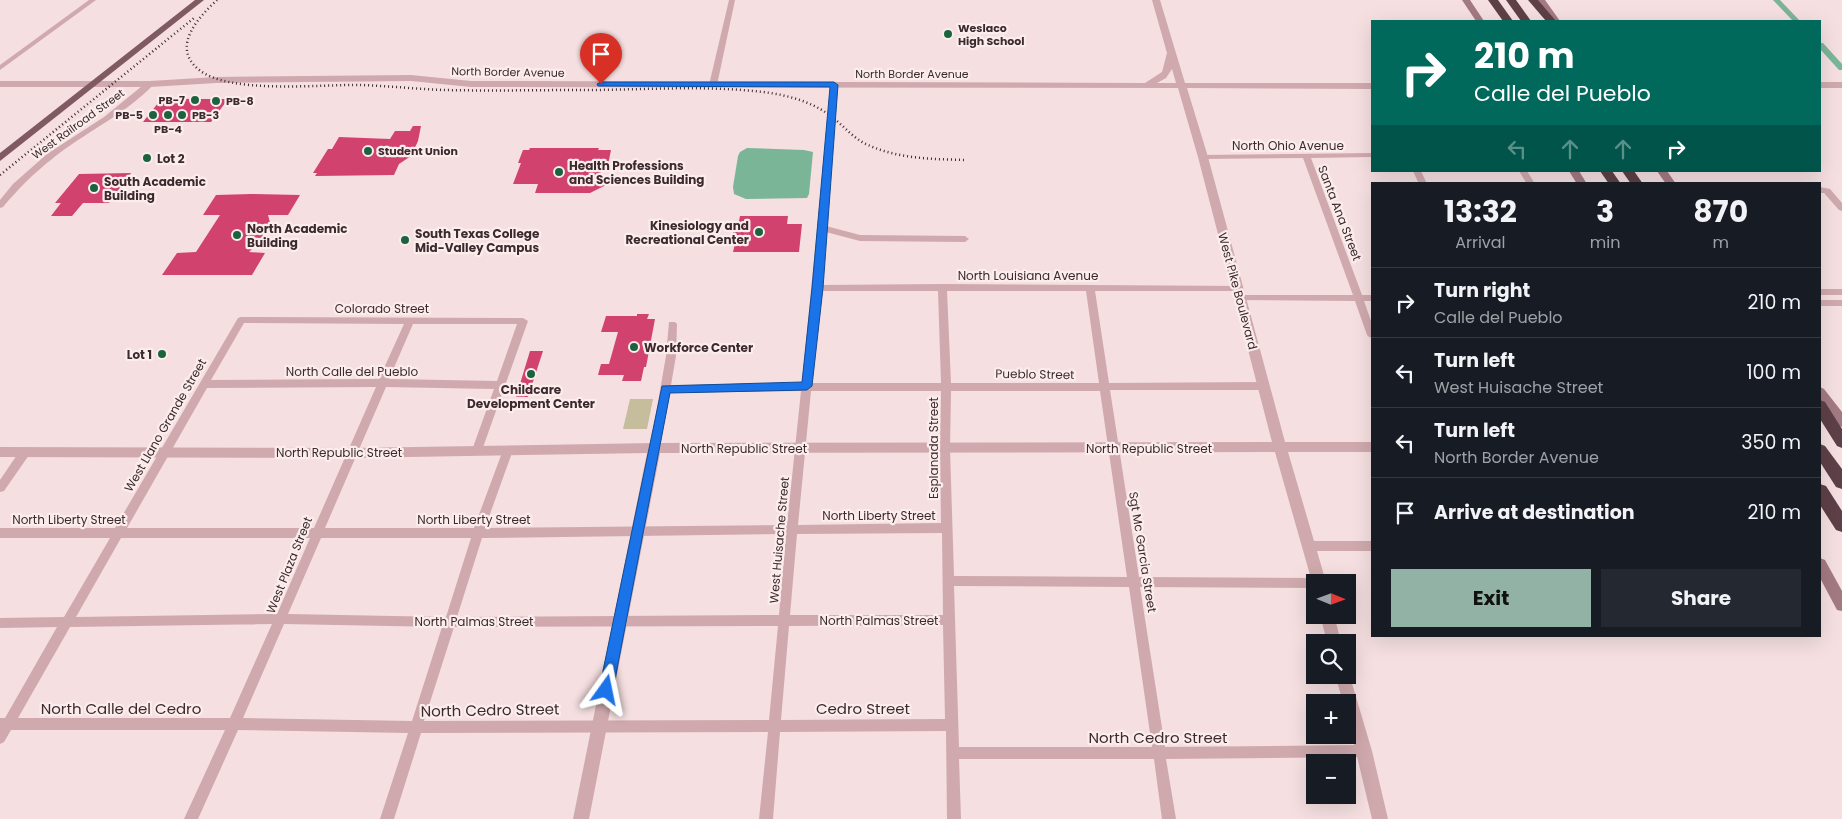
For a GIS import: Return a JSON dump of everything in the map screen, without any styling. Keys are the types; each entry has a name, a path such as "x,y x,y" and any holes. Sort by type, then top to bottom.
{"highway":[{"path":"1493,0 1507,20"},
{"path":"1511,0 1525,20"},
{"path":"1533,0 1550,20"},
{"path":"1821,408 1842,442"},
{"path":"1821,451 1842,482"},
{"path":"1821,492 1842,525"},
{"path":"1821,502 1842,530"}],"main road":[{"path":"0,158 200,0"},
{"path":"1466,0 1479,20"},
{"path":"1541,0 1555,20"},
{"path":"1821,393 1842,422"},
{"path":"1821,566 1842,605"}],"street":[{"path":"0,68 93,0"},
{"path":"713,85 732,0"},
{"name":"West Pike Boulevard","path":"1156,0 1170,52 1182,85 1203,157 1262,386 1317,574"},
{"path":"1142,86 1166,75 1169,70 1170,52"},
{"name":"North Border Avenue","path":"0,84 150,84 216,80 411,78 471,84 1371,86"},
{"name":"West Railroad Street","path":"0,205 16,186 50,156 107,119 150,84"},
{"name":"West Huisache Street","path":"766,819 800,448 818,288 834,85"},
{"path":"1821,85 1842,86"},
{"name":"North Ohio Avenue","path":"1203,157 1371,155"},
{"name":"Santa Ana Street","path":"1306,156 1371,331"},
{"path":"1821,192 1827,191 1842,208"},
{"path":"822,228 860,238 965,239"},
{"name":"Esplanada Street","path":"942,287 946,386 945,448 954,819"},
{"name":"North Louisiana Avenue","path":"818,288 1090,288 1371,298"},
{"name":"Sgt Mc Garcia Street","path":"1090,288 1169,819"},
{"path":"1821,292 1842,292"},
{"path":"1821,303 1842,303"},
{"name":"Colorado Street","path":"241,320 523,322 500,385"},
{"name":"West Llano Grande Street","path":"0,738 4,724 68,621 241,320"},
{"name":"West Plaza Street","path":"191,819 282,619 316,534 410,320"},
{"path":"581,819 666,389 671,356 672,324"},
{"name":"North Calle del Pueblo","path":"205,384 383,383 500,385"},
{"path":"477,450 500,385"},
{"name":"Pueblo Street","path":"666,389 807,386 1104,388 1262,386"},
{"name":"North Republic Street","path":"0,452 351,453 655,448 1113,449 1371,447"},
{"path":"387,819 478,533 508,450"},
{"path":"0,488 25,452"},
{"name":"North Liberty Street","path":"0,533 316,534 948,528"},
{"path":"1308,546 1371,546"},
{"path":"949,581 1306,583"},
{"name":"North Palmas Street","path":"0,623 282,619 450,622 949,620"},
{"path":"1345,684 1380,819"},
{"name":"North Calle del Cedro","path":"4,724 235,724"},
{"name":"North Cedro Street","path":"235,724 417,727 775,724"},
{"name":"Cedro Street","path":"775,724 951,725"},
{"name":"North Cedro Street","path":"953,752 1159,754 1364,751"}],"shaded area":[{"path":"747,148 813,152 807,198 746,199 734,194 733,187 738,156 740,152"},
{"path":"630,399 653,399 647,429 623,429"}],"building":[{"path":"162,98 228,99 211,122 143,122"},
{"name":"Student Union","path":"413,126 421,126 418,141 411,156 399,164 394,175 315,176 317,173 313,173 328,149 332,149 339,137 390,139 395,131 410,131"},
{"name":"Health Professions and Sciences Building","path":"530,148 599,148 598,150 611,150 608,165 603,165 597,184 608,184 590,193 535,193 538,184 513,184 521,163 518,163 523,150 529,150"},
{"name":"South Academic Building","path":"131,173 109,203 83,203 72,216 51,216 61,203 55,203 79,174"},
{"name":"North Academic Building","path":"216,195 300,195 288,215 268,215 271,226 269,232 249,252 265,253 252,275 162,275 177,253 196,252 220,215 203,215"},
{"name":"Kinesiology and Recreational Center","path":"740,216 788,216 787,224 802,224 799,252 733,252 736,239 732,239 734,226 738,226"},
{"name":"Workforce Center","path":"637,314 649,314 647,319 655,319 646,367 644,367 641,381 622,381 624,375 598,375 601,364 609,364 618,332 601,332 606,316 637,316"},
{"name":"Childcare Development Center","path":"530,351 543,351 528,397 516,397"}],"waterway":[{"path":"1776,0 1796,20"},
{"path":"1821,46 1842,68"}],"railway":[{"path":"217,0 196,23 187,42 187,51 190,60 198,69 212,77 231,82 276,86 361,85 444,90 696,88 763,92 791,97 817,107 832,117 857,139 878,149 915,157 965,160"},
{"path":"0,175 194,18"}],"place":[{"name":"Weslaco High School","path":"948,34"},
{"name":"PB-7","path":"195,100"},
{"name":"PB-8","path":"216,101"},
{"name":"PB-5","path":"153,115"},
{"name":"PB-4","path":"168,115"},
{"name":"PB-3","path":"182,115"},
{"name":"Student Union","path":"368,151"},
{"name":"Lot 2","path":"147,158"},
{"name":"Health Professions and Sciences Building","path":"559,172"},
{"name":"South Academic Building","path":"94,188"},
{"name":"Kinesiology and Recreational Center","path":"759,232"},
{"name":"North Academic Building","path":"237,235"},
{"name":"South Texas College Mid-Valley Campus","path":"405,240"},
{"name":"Workforce Center","path":"634,347"},
{"name":"Lot 1","path":"162,354"},
{"name":"Childcare Development Center","path":"531,374"}],"route":[{"path":"601,84 834,85 818,288 807,386 666,389 606,690"}]}
